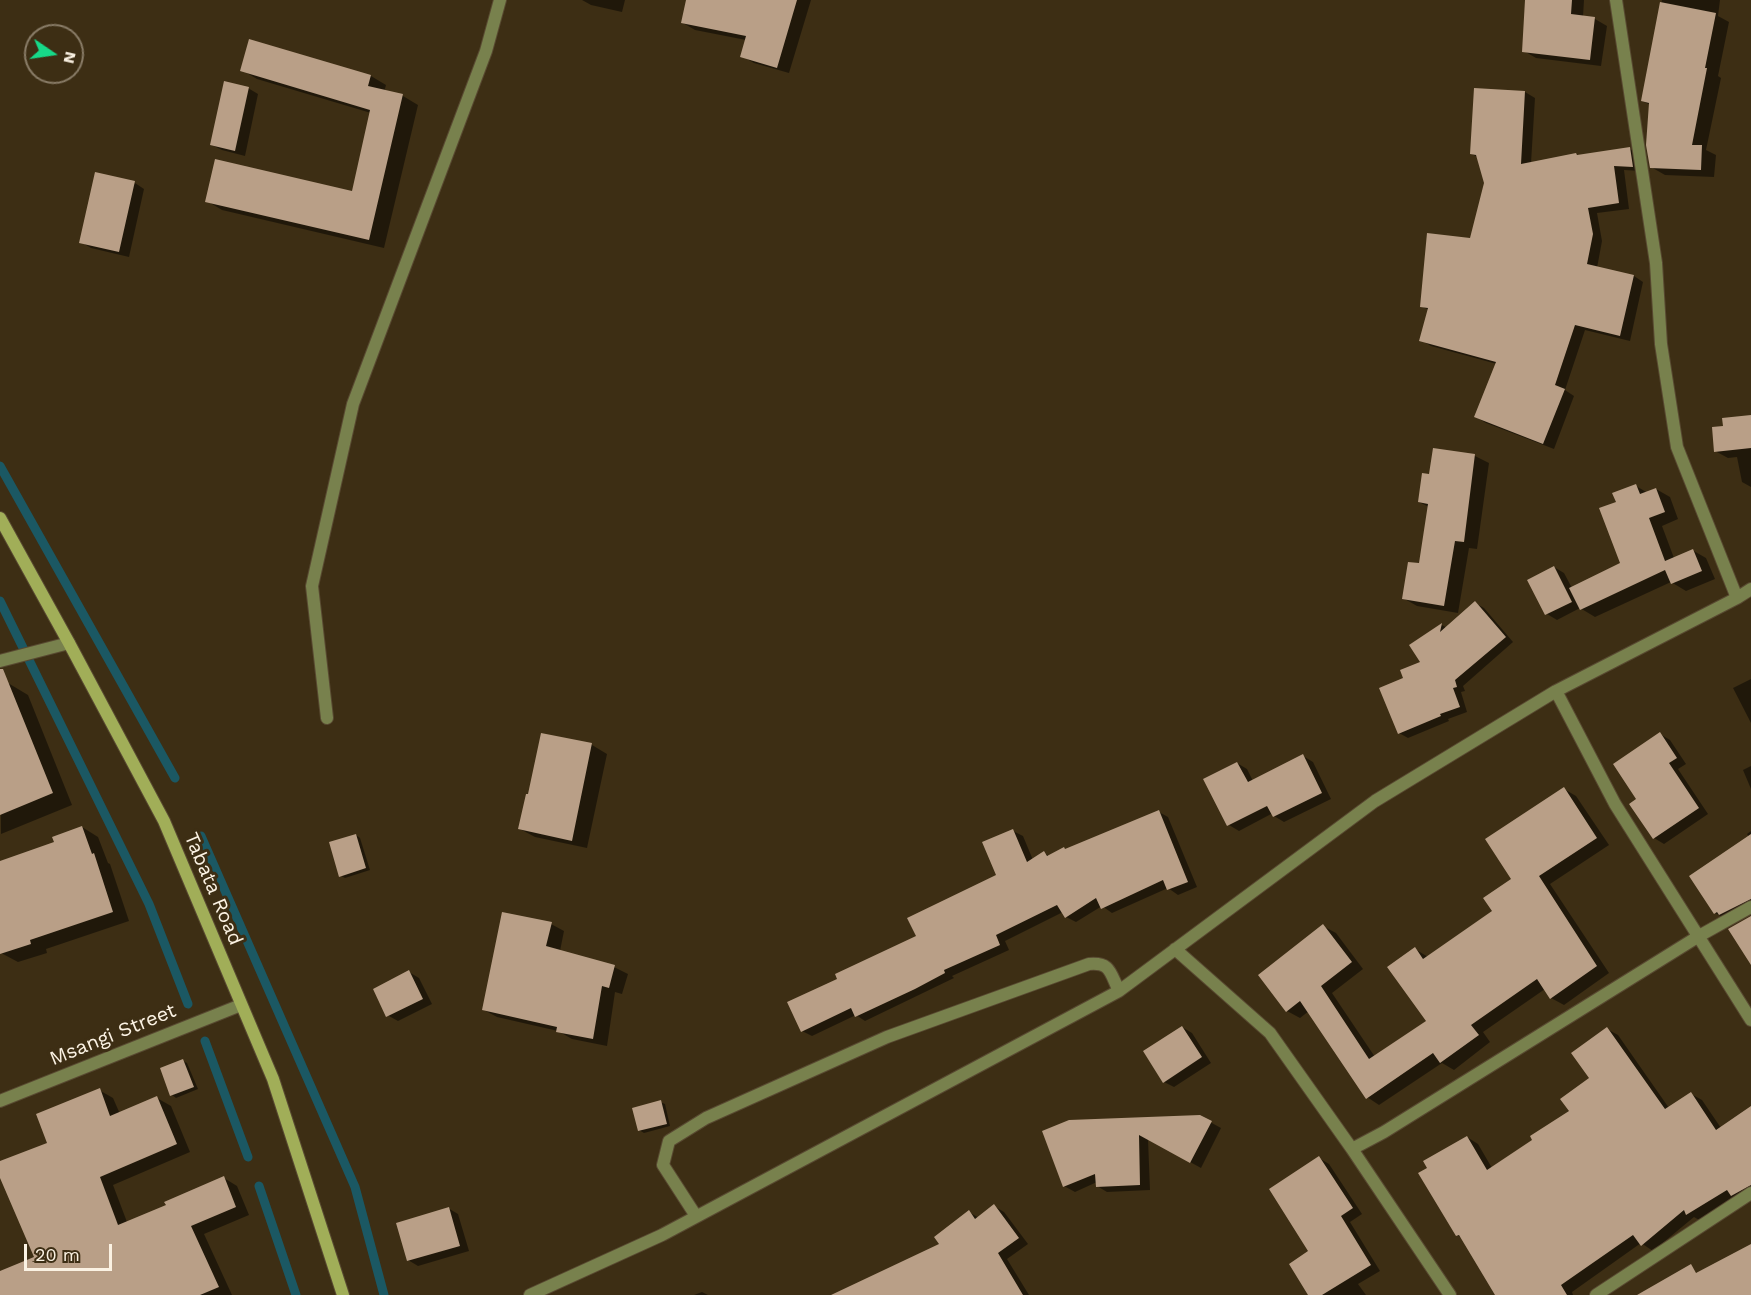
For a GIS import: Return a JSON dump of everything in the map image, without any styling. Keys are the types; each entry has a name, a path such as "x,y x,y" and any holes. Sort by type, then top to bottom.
{"main road":[{"name":"Tabata Road","path":"0,518 164,821 273,1079 343,1295"}],"street":[{"path":"327,718 312,586 353,404 486,51 500,0"},
{"path":"1616,0 1656,263 1662,344 1677,447 1737,598"},
{"path":"530,1295 662,1235 1119,991 1375,801 1556,691 1751,589"},
{"path":"0,661 69,643"},
{"path":"1556,691 1615,804 1751,1020"},
{"path":"1352,1149 1384,1132 1699,936 1751,907"},
{"path":"1175,949 1270,1033 1352,1149 1450,1295"},
{"path":"696,1216 663,1165 669,1141 706,1118 887,1037 1081,966 1099,963 1108,968 1119,991"},
{"name":"Msangi Street","path":"0,1101 241,1005"},
{"path":"1596,1295 1751,1193"}],"building":[{"path":"686,0 797,0 777,68 740,57 746,36 681,23"},
{"path":"1525,0 1572,0 1571,14 1595,17 1590,60 1522,52"},
{"path":"1660,2 1716,13 1692,145 1702,145 1701,170 1650,168 1646,145 1649,103 1641,101"},
{"path":"249,39 371,75 368,86 403,94 369,240 205,202 215,159 352,191 370,110 240,71"},
{"path":"224,81 249,87 235,151 210,145"},
{"path":"1474,88 1525,91 1521,164 1576,153 1577,155 1630,147 1633,167 1614,166 1619,203 1588,208 1593,234 1587,264 1634,275 1620,336 1575,325 1555,385 1565,389 1543,444 1474,417 1496,362 1419,341 1428,308 1420,307 1427,233 1470,238 1484,183 1476,155 1470,154"},
{"path":"95,172 135,181 119,252 79,243"},
{"path":"1751,415 1751,448 1714,452 1712,427 1723,426 1722,418"},
{"path":"1433,448 1475,454 1464,542 1455,541 1444,606 1402,599 1408,562 1419,563 1428,504 1418,502 1422,473 1429,474"},
{"path":"1636,484 1640,494 1656,488 1665,512 1649,518 1665,561 1693,549 1702,571 1671,584 1665,570 1580,610 1569,588 1620,563 1599,508 1616,502 1612,493"},
{"path":"1554,566 1572,602 1545,615 1527,580"},
{"path":"1475,601 1506,637 1455,680 1457,687 1453,688 1460,707 1398,734 1379,688 1403,678 1400,670 1420,662 1409,645 1442,623 1440,632"},
{"path":"0,669 3,669 53,793 0,815"},
{"path":"1660,732 1677,758 1669,763 1699,808 1653,839 1629,804 1636,799 1613,764"},
{"path":"541,733 592,743 572,841 518,829"},
{"path":"1303,754 1322,793 1273,817 1267,806 1227,826 1203,779 1237,762 1248,782"},
{"path":"1564,787 1597,838 1539,876 1597,966 1550,999 1537,979 1471,1025 1479,1035 1440,1063 1433,1053 1366,1099 1300,1001 1286,1012 1258,975 1323,924 1352,962 1321,986 1369,1059 1426,1021 1387,967 1415,947 1423,959 1492,911 1483,898 1511,879 1485,839"},
{"path":"1159,810 1188,882 1167,890 1163,880 1101,909 1096,898 1065,918 1057,905 996,935 1000,945 944,970 945,973 915,989 855,1017 851,1008 801,1032 787,1002 837,979 835,974 916,936 907,918 996,875 982,842 1013,829 1027,862 1044,851 1047,856 1064,847 1065,849"},
{"path":"82,826 92,854 94,853 113,912 30,940 31,944 0,954 0,861 54,842 52,837"},
{"path":"356,834 366,868 339,877 329,842"},
{"path":"1751,834 1751,899 1719,915 1717,912 1714,914 1689,876"},
{"path":"502,912 552,922 546,946 615,965 609,988 602,986 593,1039 556,1032 557,1027 482,1010"},
{"path":"1751,916 1751,965 1728,929"},
{"path":"409,970 423,999 386,1017 373,989"},
{"path":"1182,1026 1202,1057 1163,1083 1143,1051"},
{"path":"1607,1027 1665,1109 1691,1092 1716,1130 1751,1106 1751,1185 1731,1196 1727,1190 1686,1215 1684,1210 1641,1246 1633,1235 1561,1285 1567,1295 1495,1295 1418,1173 1427,1168 1423,1161 1467,1136 1487,1170 1532,1140 1530,1136 1569,1111 1560,1099 1589,1078 1571,1053"},
{"path":"183,1059 194,1087 170,1096 160,1068"},
{"path":"100,1088 110,1116 157,1096 177,1144 100,1177 118,1225 166,1205 164,1202 224,1176 236,1207 191,1226 219,1287 200,1295 0,1295 0,1271 34,1257 0,1178 0,1161 47,1143 36,1114"},
{"path":"661,1100 667,1124 638,1131 632,1108"},
{"path":"1200,1115 1212,1121 1190,1163 1139,1135 1140,1185 1096,1187 1095,1174 1063,1187 1042,1131 1069,1120"},
{"path":"1319,1156 1353,1208 1341,1216 1371,1265 1322,1295 1308,1295 1289,1264 1308,1251 1269,1189"},
{"path":"994,1204 1019,1238 998,1253 1023,1295 831,1295 939,1244 934,1237 969,1210 975,1219"},
{"path":"449,1207 460,1246 407,1261 396,1223"},
{"path":"1751,1244 1751,1295 1637,1295 1691,1264 1696,1273"}],"waterway":[{"path":"0,466 175,778"},
{"path":"0,601 149,904 188,1004"},
{"path":"201,836 355,1187 384,1295"},
{"path":"205,1041 248,1157"},
{"path":"259,1186 296,1295"}]}
